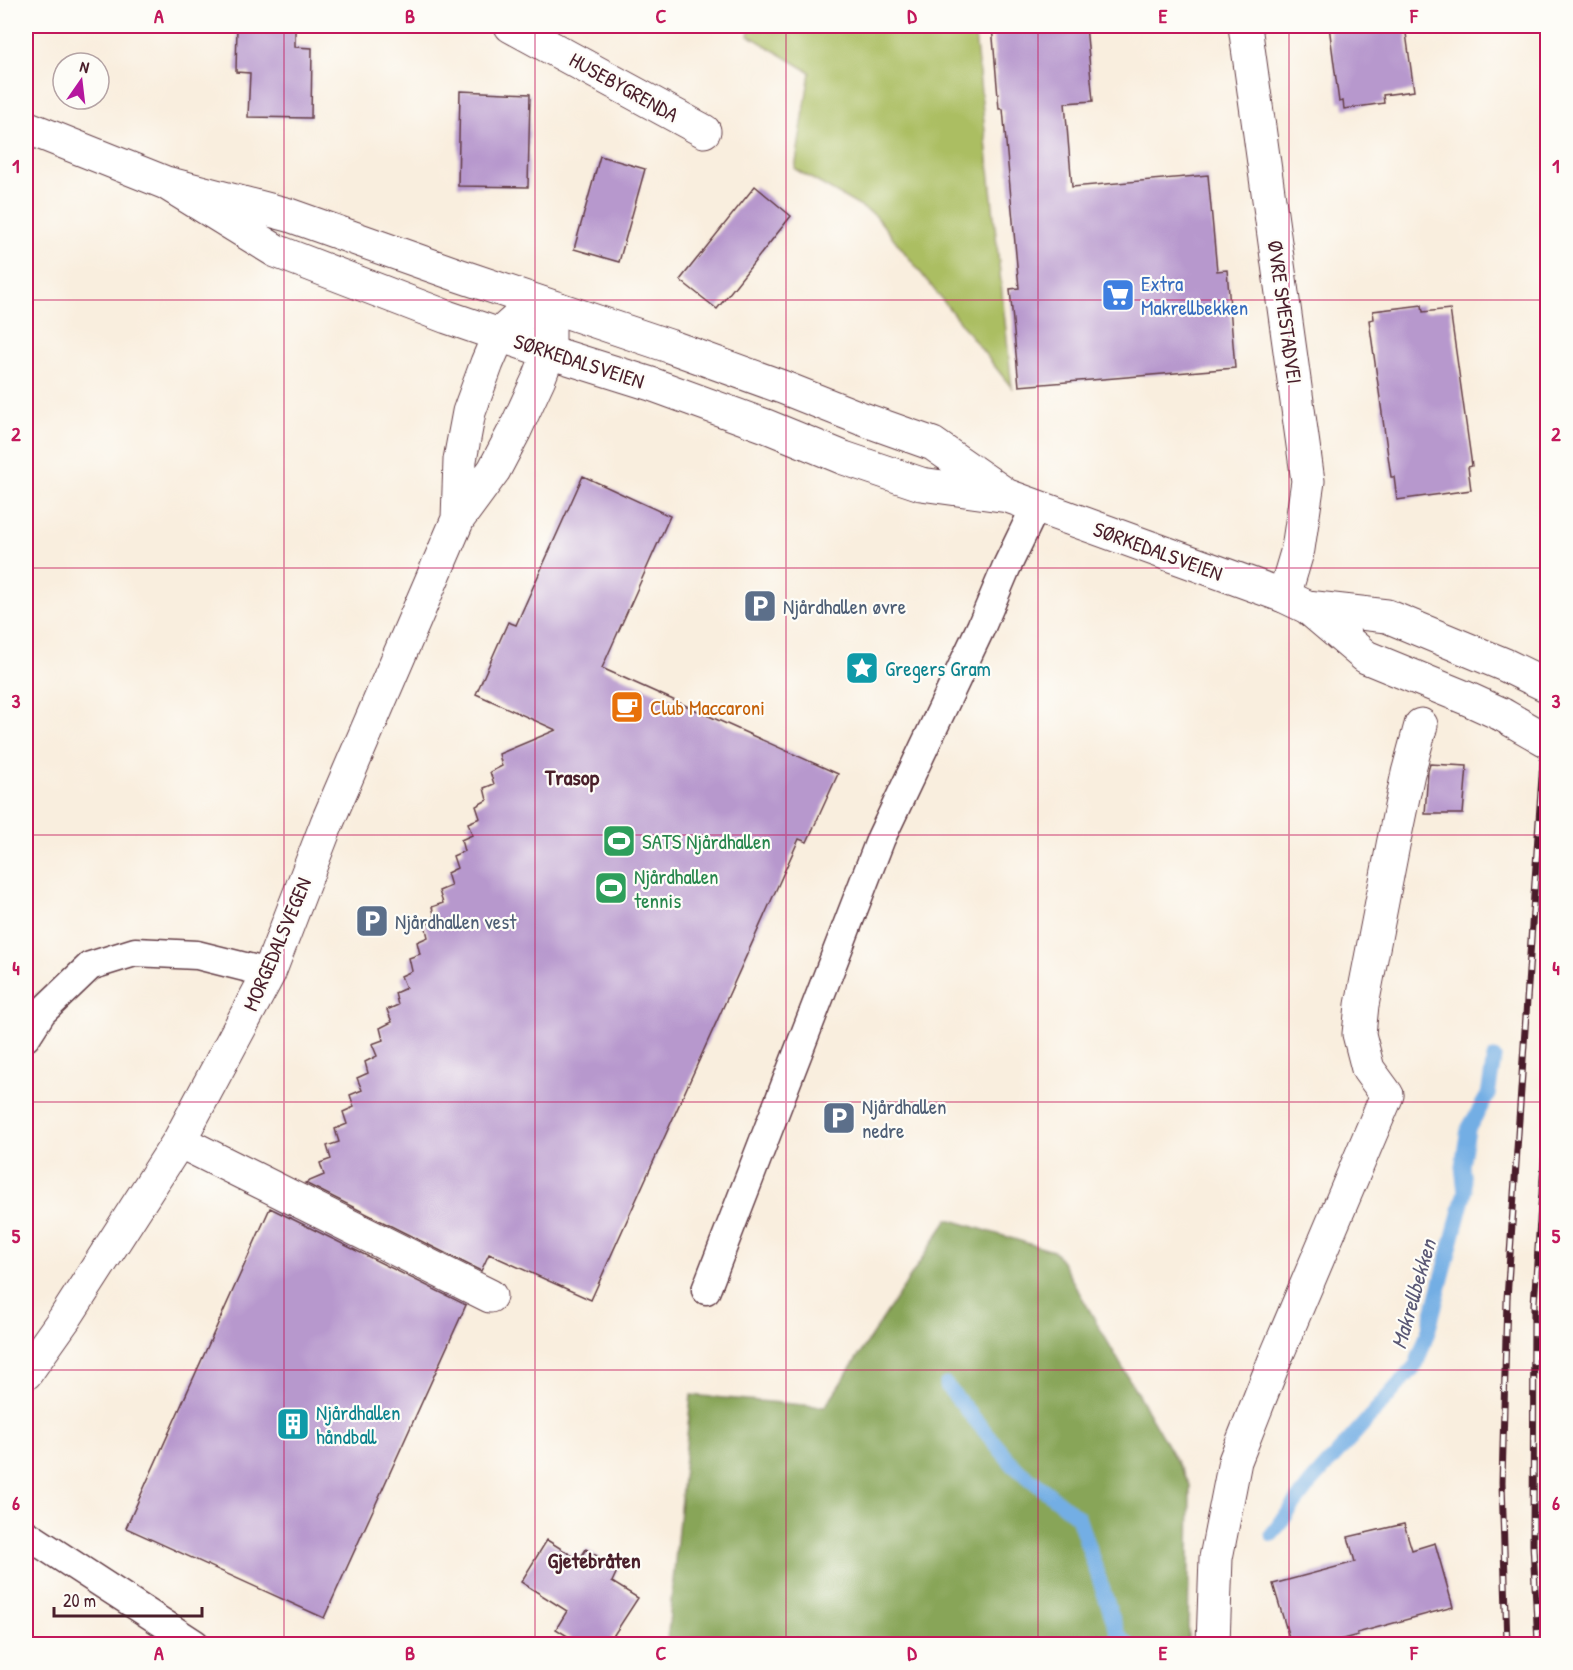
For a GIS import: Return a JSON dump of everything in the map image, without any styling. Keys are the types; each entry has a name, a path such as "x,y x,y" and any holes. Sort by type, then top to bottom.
{"street":[{"name":"HUSEBYGRENDA","path":"512,26 704,131"},
{"name":"ØVRE SMESTADVEI","path":"1245,26 1308,481 1298,549 1295,602"},
{"name":"SØRKEDALSVEIEN","path":"26,127 166,183 289,214 782,387 933,444 1022,501"},
{"name":"SØRKEDALSVEIEN","path":"166,183 276,251 499,335 651,384 766,426 844,458 921,484 1022,501 1295,602 1387,616 1505,665 1548,686"},
{"name":"MORGEDALSVEGEN","path":"26,1373 65,1318 179,1141 269,973 327,823 458,519 494,470 539,378 549,352 549,329 540,303 519,317 499,335 487,363 469,412 460,460 458,519"},
{"name":"SØRKEDALSVEIEN","path":"1295,602 1366,657 1501,714 1548,741"},
{"path":"1213,1644 1216,1558 1235,1461 1276,1357 1387,1095 1368,1069 1359,1034 1362,1005 1393,845 1421,725"},
{"path":"179,1141 489,1296"}],"lane":[{"path":"706,1290 881,838 981,627 1022,501"},
{"path":"26,1037 42,1012 90,966 135,952 197,955 269,973"},
{"path":"26,1534 195,1644"}],"green space":[{"path":"751,26 974,26 1012,388 875,215 795,169 810,72 748,35"},
{"path":"948,1219 1056,1252 1190,1485 1188,1644 667,1644 691,1395 825,1407"}],"building":[{"path":"237,26 295,26 295,47 312,48 311,118 248,117 250,73 236,72"},
{"path":"992,26 1086,26 1093,101 1065,103 1072,187 1208,175 1217,271 1227,270 1235,368 1019,386 1010,289 1019,288 1003,109 999,109"},
{"path":"1329,26 1405,26 1414,91 1383,95 1384,103 1344,109 1343,101 1339,102"},
{"path":"460,91 530,94 528,187 458,186"},
{"path":"600,156 645,169 619,262 574,249"},
{"path":"755,186 791,216 717,309 680,280"},
{"path":"1422,305 1423,312 1450,309 1472,466 1468,467 1471,490 1397,500 1394,477 1391,477 1369,320 1374,319 1373,311"},
{"name":"Njårdhallen tennis","path":"583,476 670,516 602,668 838,774 807,842 799,839 591,1300 489,1254 481,1271 305,1183 324,1175 320,1163 331,1159 327,1146 339,1142 335,1129 347,1124 343,1112 354,1107 350,1095 362,1090 357,1078 368,1073 365,1062 377,1056 372,1044 383,1040 380,1028 392,1022 387,1010 398,1005 395,993 406,988 401,976 412,971 409,958 420,954 417,942 428,937 425,925 436,920 432,907 443,903 439,891 451,886 447,873 457,868 453,856 464,851 461,840 472,835 468,823 480,818 476,806 487,800 484,788 494,784 490,772 502,766 499,754 556,730 476,694 508,622 516,625"},
{"path":"1430,764 1467,766 1463,814 1425,814"},
{"name":"Njårdhallen håndball","path":"270,1208 466,1305 324,1618 126,1528"},
{"path":"1404,1524 1412,1550 1435,1543 1453,1607 1324,1644 1291,1644 1273,1584 1355,1562 1348,1537"},
{"path":"547,1540 579,1560 586,1549 618,1569 612,1582 638,1598 608,1644 580,1644 556,1629 567,1611 521,1582"}],"waterway":[{"name":"Makrellbekken","path":"1272,1534 1310,1484 1416,1365 1428,1332 1465,1191 1462,1166 1468,1129 1488,1095 1494,1058"},
{"path":"946,1385 1014,1466 1078,1517 1118,1634 1128,1644"}],"railway":[{"path":"1507,1644 1502,1482 1507,1299 1548,686"},
{"path":"1538,1644 1533,1545 1534,1304 1548,1108"}],"place":[{"name":"Extra Makrellbekken","path":"1118,295"},
{"name":"Njårdhallen øvre","path":"760,606"},
{"name":"Gregers Gram","path":"862,668"},
{"name":"Club Maccaroni","path":"627,707"},
{"name":"SATS Njårdhallen","path":"619,841"},
{"name":"Njårdhallen tennis","path":"611,888"},
{"name":"Njårdhallen vest","path":"372,921"},
{"name":"Njårdhallen nedre","path":"839,1118"},
{"name":"Njårdhallen håndball","path":"293,1424"}],"district":[{"name":"Trasop","path":"572,777"},
{"name":"Gjetebråten","path":"594,1560"}]}
